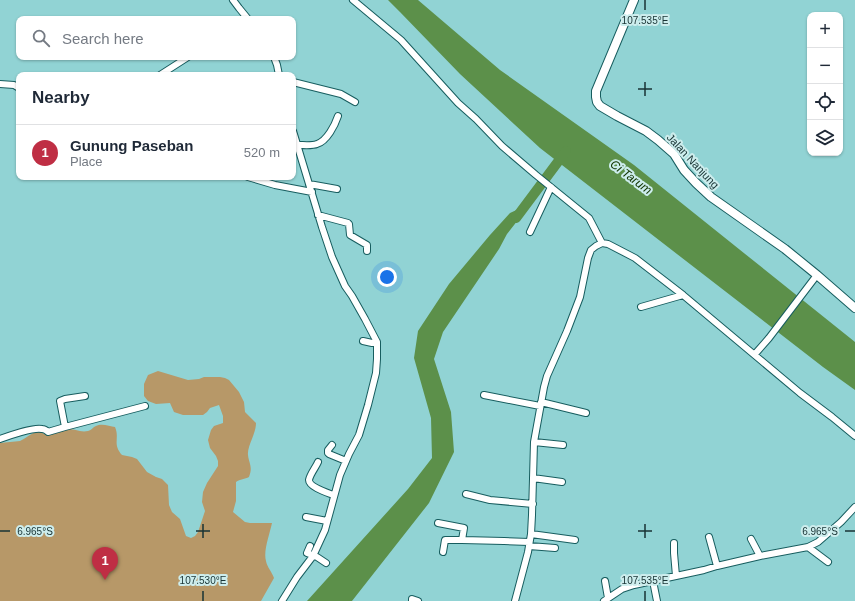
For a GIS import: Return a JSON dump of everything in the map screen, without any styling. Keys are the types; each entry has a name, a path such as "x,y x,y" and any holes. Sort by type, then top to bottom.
{"main road":[{"name":"Jalan Nanjung","path":"634,0 598,87 596,97 597,102 600,106 646,131 674,154 684,170 696,184 711,197 768,237 817,275 855,308"}],"street":[{"path":"234,0 246,16"},
{"path":"353,0 401,40 458,103 502,146 589,218 602,243"},
{"path":"165,72 183,60"},
{"path":"275,60 278,72"},
{"path":"296,83 341,94 356,102"},
{"path":"0,84 16,86"},
{"path":"298,145 317,144 322,142 332,130 338,116"},
{"path":"282,601 297,577 313,556 325,530 340,475 359,435 376,373 377,359 377,342 366,319 347,289 332,257 296,139"},
{"path":"258,180 275,185 312,192"},
{"path":"309,184 337,190"},
{"path":"530,232 551,187"},
{"path":"318,215 348,223 350,234 366,245 367,251"},
{"path":"515,601 531,534 534,442 544,387 580,297 588,258 592,250 602,243 608,244 635,258 683,295 800,393 855,436"},
{"path":"755,354 817,275"},
{"path":"642,306 683,295"},
{"path":"363,341 372,343 377,342"},
{"path":"484,395 586,413"},
{"path":"65,427 60,401 85,396"},
{"path":"0,439 38,428 44,429 48,432 145,406"},
{"path":"534,442 564,445"},
{"path":"332,445 328,450 328,453 346,461"},
{"path":"318,462 309,482 322,491 334,495"},
{"path":"534,478 562,482"},
{"path":"466,494 490,500 533,504"},
{"path":"606,600 622,589 634,585 760,556 808,547 818,542 841,522 855,507"},
{"path":"306,517 327,521"},
{"path":"438,523 464,528 462,540"},
{"path":"531,534 575,540"},
{"path":"709,537 717,566"},
{"path":"751,539 760,556"},
{"path":"443,552 445,540 504,541 555,548"},
{"path":"674,543 676,576"},
{"path":"316,549 308,545 307,553 326,564"},
{"path":"808,547 828,562"},
{"path":"605,581 606,600"},
{"path":"653,581 657,601"},
{"path":"412,601 418,601"}],"shaded area":[{"path":"158,371 188,380 204,377 220,377 229,380 239,392 244,402 245,412 256,423 255,431 248,451 248,458 251,468 249,477 236,482 236,501 233,512 245,522 272,523 265,557 267,565 274,578 261,601 0,601 0,443 20,441 38,432 47,434 69,429 89,431 98,425 115,427 117,434 117,448 122,455 137,459 147,472 162,479 168,485 169,505 172,512 180,519 186,536 191,538 198,532 205,511 202,502 203,492 218,466 218,461 210,448 208,440 214,426 223,423 223,416 219,405 210,408 203,415 183,415 174,412 170,403 156,404 148,401 144,396 144,384 148,375"}],"water":[{"name":"Ci Tarum","path":"388,0 418,0 500,70 634,165 855,342 855,390 823,367 540,148 460,74"},
{"path":"523,207 525,211 507,234 499,249 443,332 434,359 451,412 454,452 429,503 352,601 307,601 408,489 432,458 431,418 414,358 418,331 449,284 490,235 510,213"}],"waterway":[{"path":"516,218 566,151"}],"place":[{"name":"Gunung Paseban","path":"105,580"}]}
